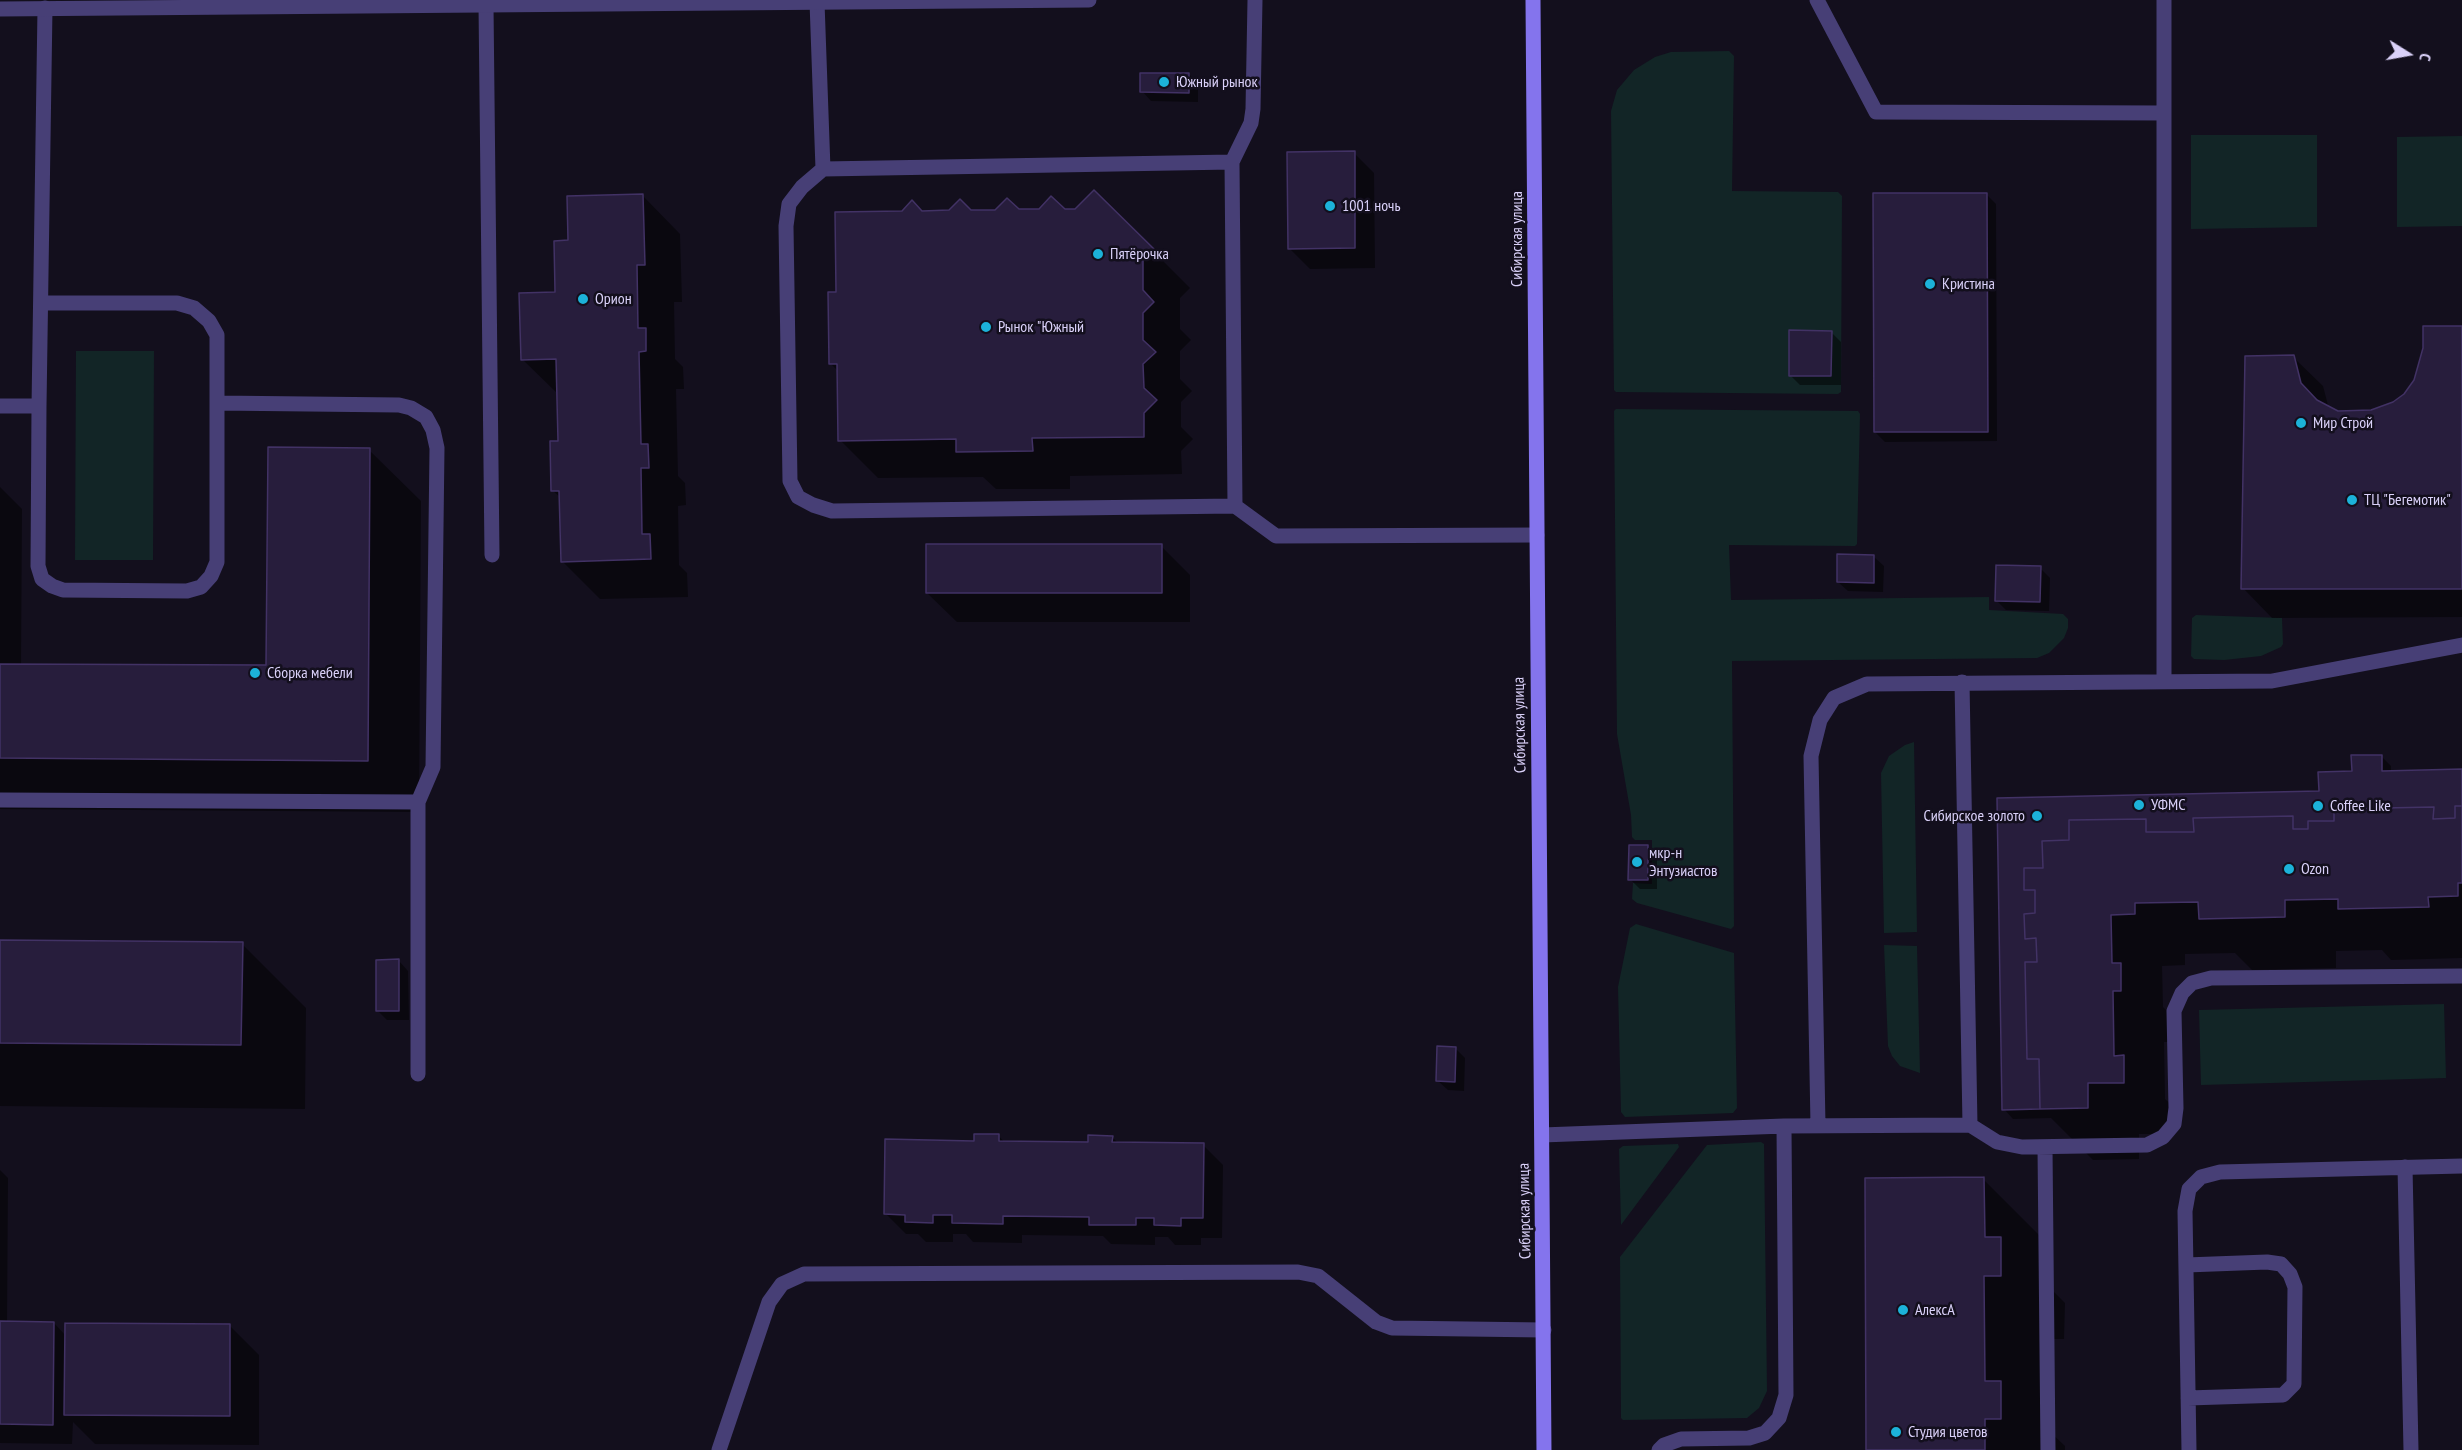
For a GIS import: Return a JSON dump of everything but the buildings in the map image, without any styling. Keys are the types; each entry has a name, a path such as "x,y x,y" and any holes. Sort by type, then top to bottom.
{"main road":[{"name":"Сибирская улица","path":"1533,0 1544,1450"}],"street":[{"path":"0,9 601,2 1089,0"},
{"path":"1235,506 1232,162 1251,123 1256,0"},
{"path":"1817,0 1876,112 2164,113"},
{"path":"2164,0 2164,682"},
{"path":"817,2 823,169"},
{"path":"486,5 492,555"},
{"path":"41,303 177,303 194,308 209,321 217,335 217,562 212,576 201,587 187,591 63,590 42,579 38,566 39,406 45,8"},
{"path":"1232,162 823,169 802,187 789,204 786,226 790,481 798,496 813,506 832,511 1235,506 1276,536 1537,535"},
{"path":"217,404 399,405 411,408 426,417 433,430 437,460 433,767 418,802 418,1074"},
{"path":"0,406 39,406"},
{"path":"1818,1125 1811,756 1820,720 1834,698 1867,684 2271,681 2462,645"},
{"path":"1962,682 1970,1125"},
{"path":"0,800 418,802"},
{"path":"1542,1135 1818,1125 1970,1125 1997,1142 2022,1147 2147,1145 2163,1137 2175,1124 2174,1011 2182,993 2192,983 2211,978 2462,976"},
{"path":"1659,1450 1664,1444 1681,1439 1749,1438 1765,1433 1779,1418 1786,1395 1784,1126"},
{"path":"2045,1148 2048,1450"},
{"path":"2189,1450 2185,1211 2189,1189 2201,1177 2220,1172 2462,1166"},
{"path":"2405,1167 2411,1450"},
{"path":"2186,1265 2267,1262 2281,1264 2290,1274 2295,1287 2294,1384 2283,1395 2188,1398"},
{"path":"720,1450 769,1302 782,1284 804,1274 1298,1272 1318,1276 1376,1322 1392,1328 1544,1330"}],"green space":[{"path":"1729,51 1734,56 1732,191 1838,192 1842,196 1841,392 1838,394 1616,392 1614,390 1611,111 1617,90 1634,70 1655,57 1671,52"},
{"path":"2191,135 2317,135 2317,227 2191,229"},
{"path":"2462,136 2462,226 2397,227 2397,137"},
{"path":"76,351 154,351 153,560 75,560"},
{"path":"1616,409 1858,411 1860,414 1857,544 1855,546 1729,545 1731,600 1989,597 1989,610 2063,614 2068,619 2068,628 2064,638 2049,653 2037,658 1732,661 1734,926 1731,929 1637,903 1632,899 1633,883 1652,884 1652,840 1635,840 1632,837 1631,815 1617,734 1614,411"},
{"path":"2196,615 2282,618 2283,644 2261,656 2224,660 2194,659 2191,656 2192,618"},
{"path":"1914,742 1917,932 1884,933 1881,773 1889,756"},
{"path":"1636,924 1734,953 1737,1108 1733,1113 1625,1117 1621,1112 1618,987 1630,928"},
{"path":"1884,945 1917,946 1920,1073 1900,1066 1888,1046"},
{"path":"2444,1004 2446,1078 2201,1085 2199,1010"},
{"path":"1761,1142 1764,1144 1767,1391 1759,1408 1747,1418 1623,1420 1621,1418 1620,1257 1707,1145"},
{"path":"1678,1144 1679,1147 1621,1225 1619,1149 1623,1146"}],"place":[{"name":"Южный рынок","path":"1164,82"},
{"name":"1001 ночь","path":"1330,206"},
{"name":"Пятёрочка","path":"1098,254"},
{"name":"Кристина","path":"1930,284"},
{"name":"Орион","path":"583,299"},
{"name":"Рынок \"Южный","path":"986,327"},
{"name":"Мир Строй","path":"2301,423"},
{"name":"ТЦ \"Бегемотик\"","path":"2352,500"},
{"name":"Сборка мебели","path":"255,673"},
{"name":"УФМС","path":"2139,805"},
{"name":"Coffee Like","path":"2318,806"},
{"name":"Сибирское золото","path":"2037,816"},
{"name":"мкр-н Энтузиастов","path":"1637,862"},
{"name":"Ozon","path":"2289,869"},
{"name":"АлексА","path":"1903,1310"},
{"name":"Студия цветов","path":"1896,1432"}]}
